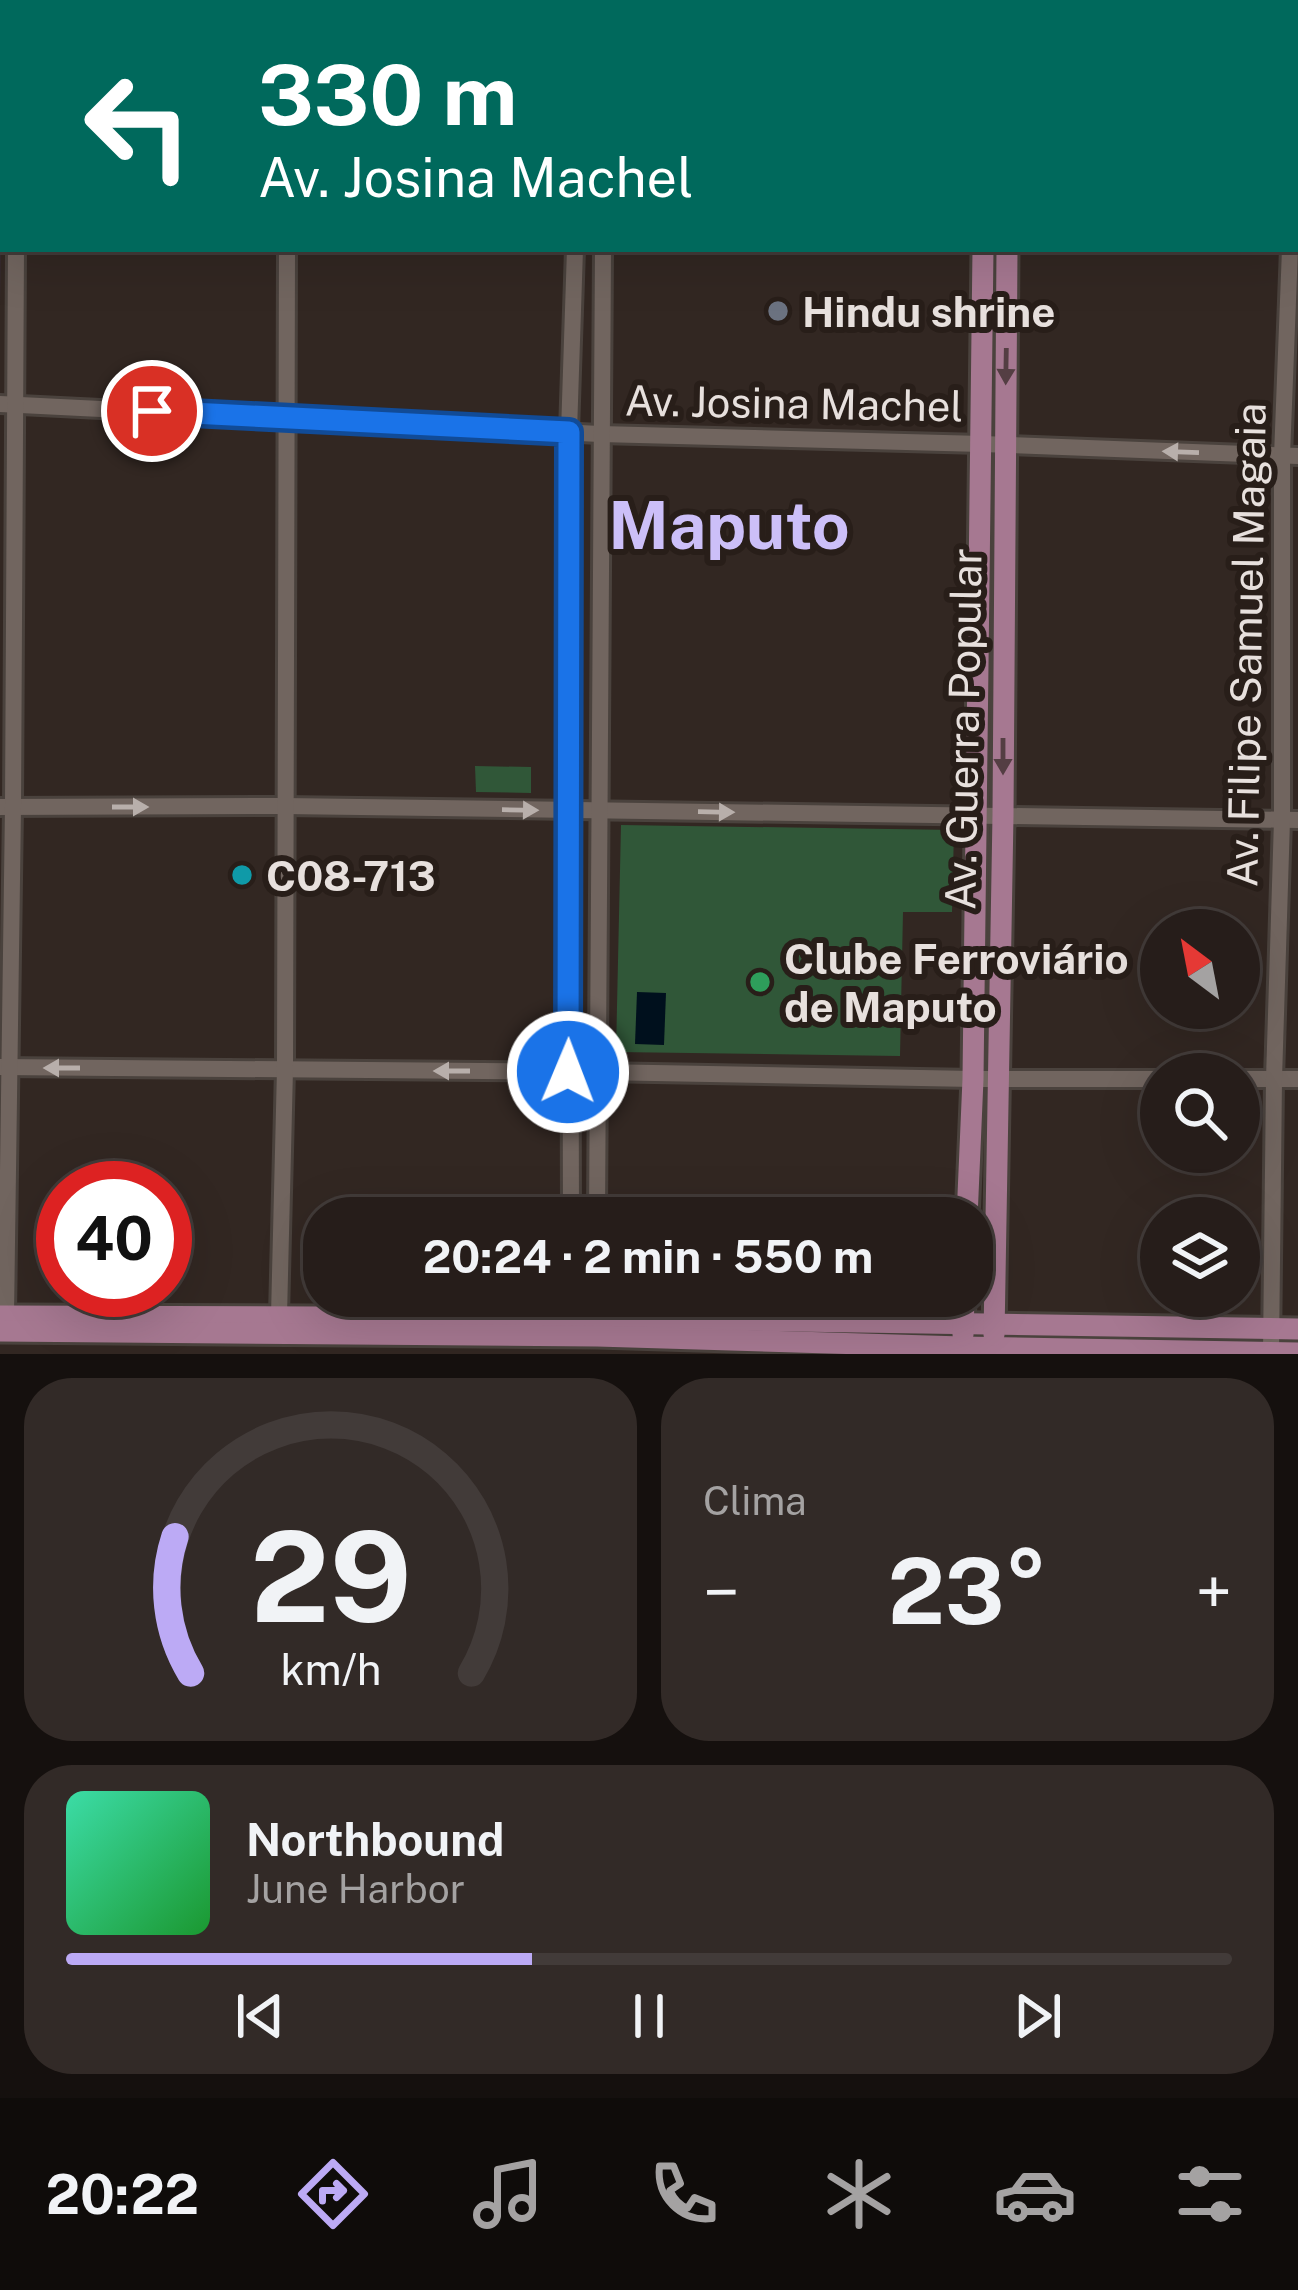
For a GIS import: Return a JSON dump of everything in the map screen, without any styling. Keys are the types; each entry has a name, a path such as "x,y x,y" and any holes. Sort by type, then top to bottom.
{"main road":[{"name":"Av. Guerra Popular","path":"983,252 1003,815 994,1351"},
{"name":"Av. Guerra Popular","path":"968,1197 977,815 1007,252"},
{"path":"2,1321 303,1316"},
{"path":"2,1321 457,1317"},
{"path":"607,1317 962,1351 1272,1341 1298,1330"},
{"path":"643,1317 994,1324 1272,1341 1298,1353"},
{"path":"962,1351 963,1317"}],"street":[{"path":"2,1321 7,404 16,252"},
{"path":"279,1316 285,1070 287,252"},
{"path":"571,1197 569,432 574,252"},
{"path":"597,1197 603,252"},
{"name":"Av. Filipe Samuel Magaia","path":"1272,1341 1274,1079 1290,820 1290,252"},
{"name":"Av. Josina Machel","path":"7,404 600,434 1290,456"},
{"path":"6,807 284,806 1290,820"},
{"path":"4,1067 1140,1079"},
{"path":"1260,1079 1298,1079"}],"green space":[{"path":"475,766 531,767 531,793 476,792"},
{"name":"Clube Ferroviário de Maputo","path":"621,825 954,830 952,912 903,912 900,1056 616,1052"}],"water":[{"path":"637,992 666,993 664,1045 635,1044"}],"place":[{"name":"Hindu shrine","path":"778,311"},
{"name":"C08-713","path":"242,875"},
{"name":"Clube Ferroviário de Maputo","path":"760,982"}],"district":[{"name":"Maputo","path":"729,525"}],"route":[{"path":"152,411 569,432 568,1072"}]}
